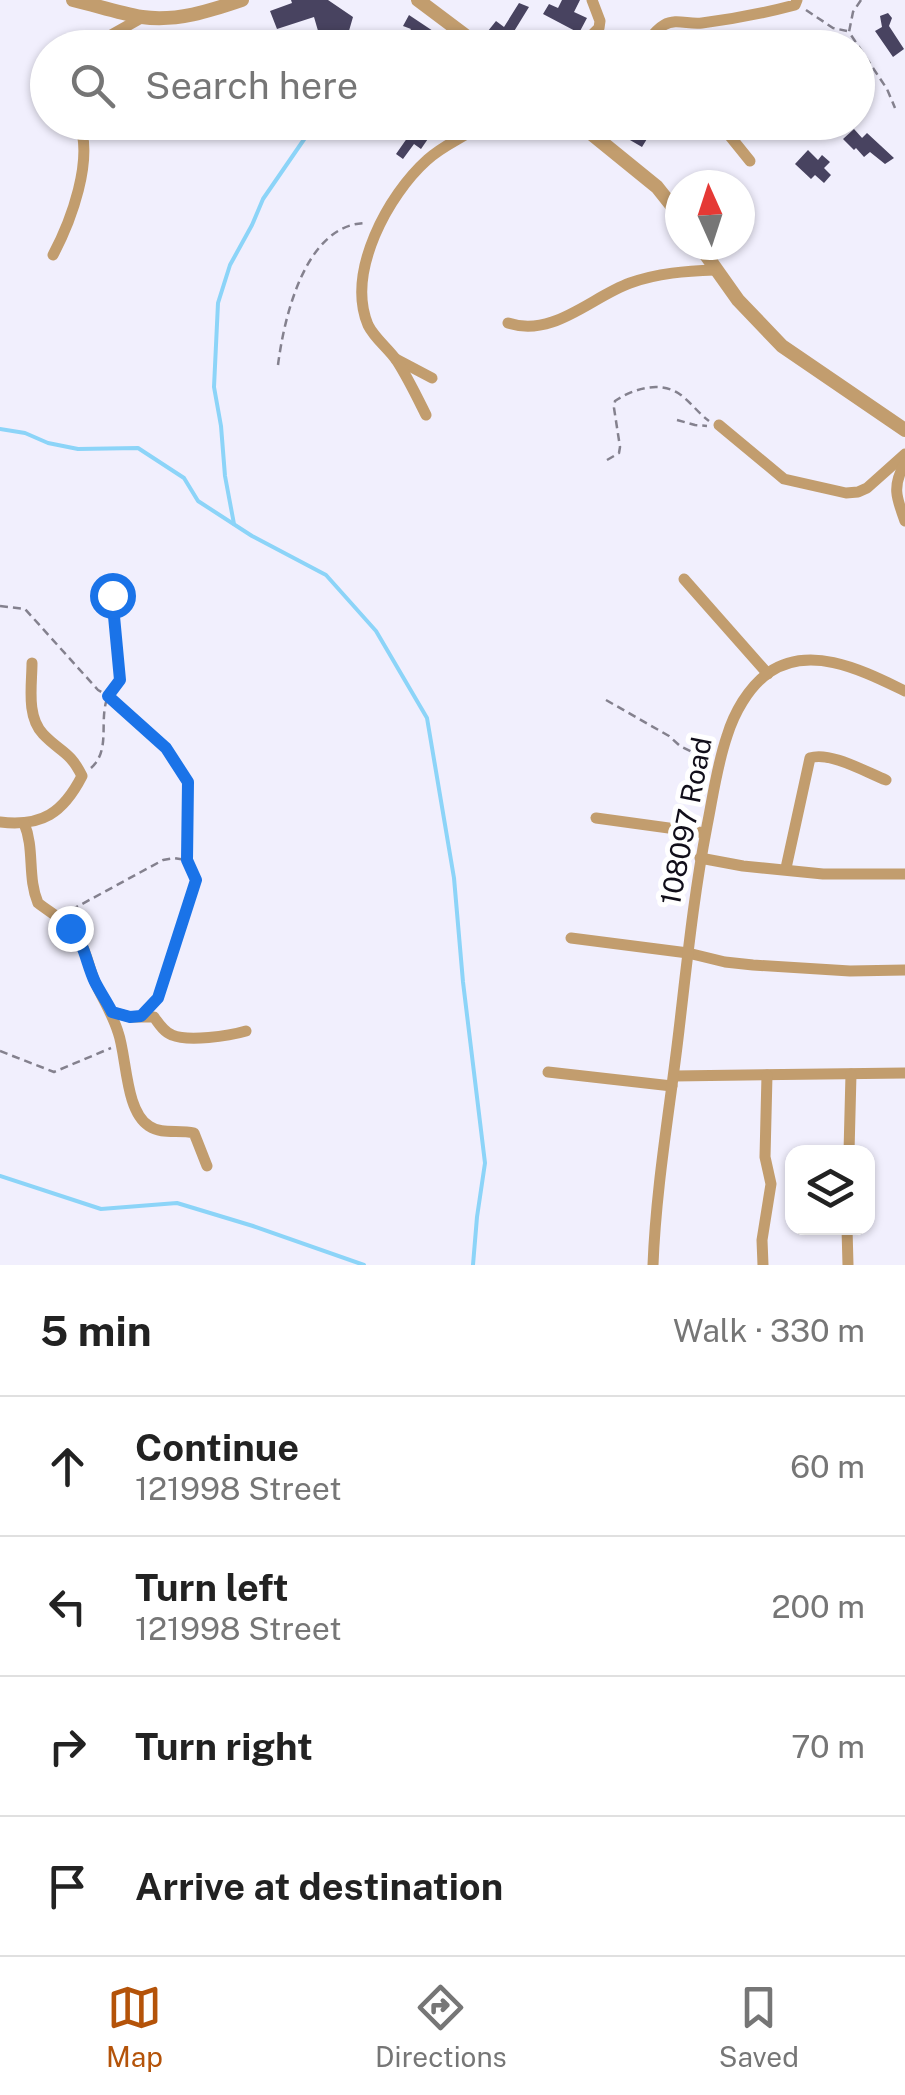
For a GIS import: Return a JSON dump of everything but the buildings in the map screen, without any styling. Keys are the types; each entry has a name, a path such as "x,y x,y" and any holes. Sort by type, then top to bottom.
{"street":[{"path":"72,0 121,6 143,17 184,16 242,0"},
{"path":"418,0 458,30"},
{"path":"592,0 600,21 597,30"},
{"path":"658,30 676,21 699,24 760,14 797,2"},
{"path":"120,30 143,17"},
{"path":"53,255 69,222 84,140"},
{"path":"426,415 396,358 366,321 362,279 382,223 401,188 426,161 453,140"},
{"path":"600,140 665,197"},
{"path":"733,140 750,161"},
{"path":"709,260 738,300 782,346 905,430"},
{"path":"508,323 522,328 544,324 628,284 684,271 715,270"},
{"path":"396,358 432,378"},
{"path":"713,423 784,479 846,492 868,488 905,454"},
{"path":"905,463 896,490 905,521"},
{"path":"684,579 768,674 780,667 816,660 855,668 905,691"},
{"path":"0,822 24,823 48,817 67,801 82,776 74,760 39,730 31,704 32,663"},
{"name":"108097 Road","path":"653,1265 657,1198 700,858 727,734 740,706 768,674"},
{"path":"786,868 810,758 827,756 886,780"},
{"path":"596,818 705,834"},
{"path":"24,823 30,835 30,869 36,898 77,935 93,978 112,1012 131,1095 143,1122 157,1130 194,1134 207,1166"},
{"path":"700,858 838,874 905,874"},
{"path":"571,938 688,953 725,962 815,970 905,970"},
{"path":"112,1012 154,1017 166,1032 180,1037 219,1038 246,1031"},
{"path":"548,1072 673,1081 905,1073"},
{"path":"849,1145 851,1074"},
{"path":"763,1265 762,1240 771,1184 766,1157 767,1075"},
{"path":"847,1235 848,1265"}],"path":[{"path":"850,30 862,0"},
{"path":"797,2 841,30"},
{"path":"875,72 896,108"},
{"path":"278,365 282,332 307,265 330,235 359,222 382,223"},
{"path":"607,460 619,453 614,408 616,401 628,392 661,388 676,392 713,423 695,425 676,420"},
{"path":"82,776 100,760 108,696 120,680 112,595"},
{"path":"0,606 25,610 98,690 166,748 188,782 187,860 196,880 158,998 141,1016"},
{"path":"606,700 719,766"},
{"path":"58,917 163,860 187,860"},
{"path":"0,1051 54,1072 108,1050 120,1038"}],"waterway":[{"path":"234,524 214,387 218,303 230,265 263,199 304,140"},
{"path":"0,429 78,449 138,448 184,478 198,501 252,536 326,575 376,631 427,718 454,878 485,1163 473,1265"},
{"path":"0,1176 101,1209 177,1203 364,1265"}],"route":[{"path":"70,928 77,935 93,978 112,1012 141,1016 158,998 196,880 187,860 188,782 166,748 108,696 120,680 112,595"}]}
